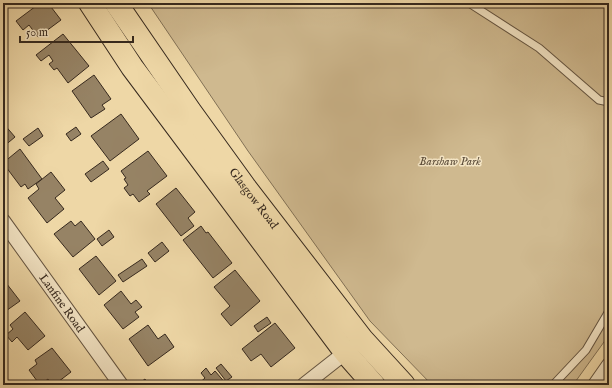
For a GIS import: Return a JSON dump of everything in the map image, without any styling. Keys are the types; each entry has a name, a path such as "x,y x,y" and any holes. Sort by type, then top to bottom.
{"main road":[{"name":"Glasgow Road","path":"90,3 132,67 345,352 374,385"},
{"name":"Glasgow Road","path":"116,3 190,111 245,187 362,339 404,385"}],"street":[{"name":"Lanfine Road","path":"3,221 121,385"},
{"path":"304,385 362,339"},
{"path":"595,385 609,366"}],"lane":[{"path":"469,3 539,48 599,100 609,102"},
{"path":"553,385 586,350 609,311"}],"green space":[{"name":"Barshaw Park","path":"148,3 609,3 609,335 573,385 432,385 370,321 248,151"}],"building":[{"path":"40,3 48,3 61,20 38,37 29,25 23,30 16,21"},
{"path":"63,34 89,66 68,83 57,68 54,70 49,64 53,61 49,55 41,61 36,55"},
{"path":"94,75 111,99 102,105 105,109 91,118 72,91"},
{"path":"121,114 139,139 110,161 91,136"},
{"path":"3,123 15,137 3,147"},
{"path":"76,127 81,134 71,141 66,134"},
{"path":"38,128 43,136 29,146 23,139"},
{"path":"20,149 42,179 28,189 25,184 21,187 3,163"},
{"path":"148,151 167,176 147,191 150,194 139,202 133,194 130,196 124,188 128,185 124,179 126,178 121,171"},
{"path":"103,161 109,169 91,182 85,174"},
{"path":"51,172 65,190 55,198 64,209 47,223 28,198 39,189 36,184"},
{"path":"176,188 195,212 188,218 194,226 181,236 156,204"},
{"path":"71,221 75,226 81,221 95,239 73,257 54,234"},
{"path":"201,226 206,233 208,232 232,263 213,278 183,240"},
{"path":"109,230 114,237 102,246 97,239"},
{"path":"162,242 169,251 155,262 148,253"},
{"path":"96,256 116,281 99,295 79,269"},
{"path":"142,259 147,266 123,282 118,275"},
{"path":"235,270 260,301 231,326 221,314 230,306 214,287"},
{"path":"3,279 20,301 3,313"},
{"path":"121,291 131,304 136,300 142,307 135,312 139,317 123,329 104,305"},
{"path":"25,312 45,336 28,350 17,337 12,342 6,335 13,329 10,325"},
{"path":"267,317 271,323 258,332 254,326"},
{"path":"275,323 295,348 271,367 261,354 251,361 242,349"},
{"path":"148,325 158,339 165,334 174,347 148,366 129,339"},
{"path":"52,348 71,372 54,385 52,385 48,379 40,385 29,370 37,364 35,360"},
{"path":"221,364 232,377 226,381 216,368"},
{"path":"206,368 211,375 215,371 227,385 197,385 205,378 201,373"},
{"path":"145,379 149,385 138,385 138,384"}]}
